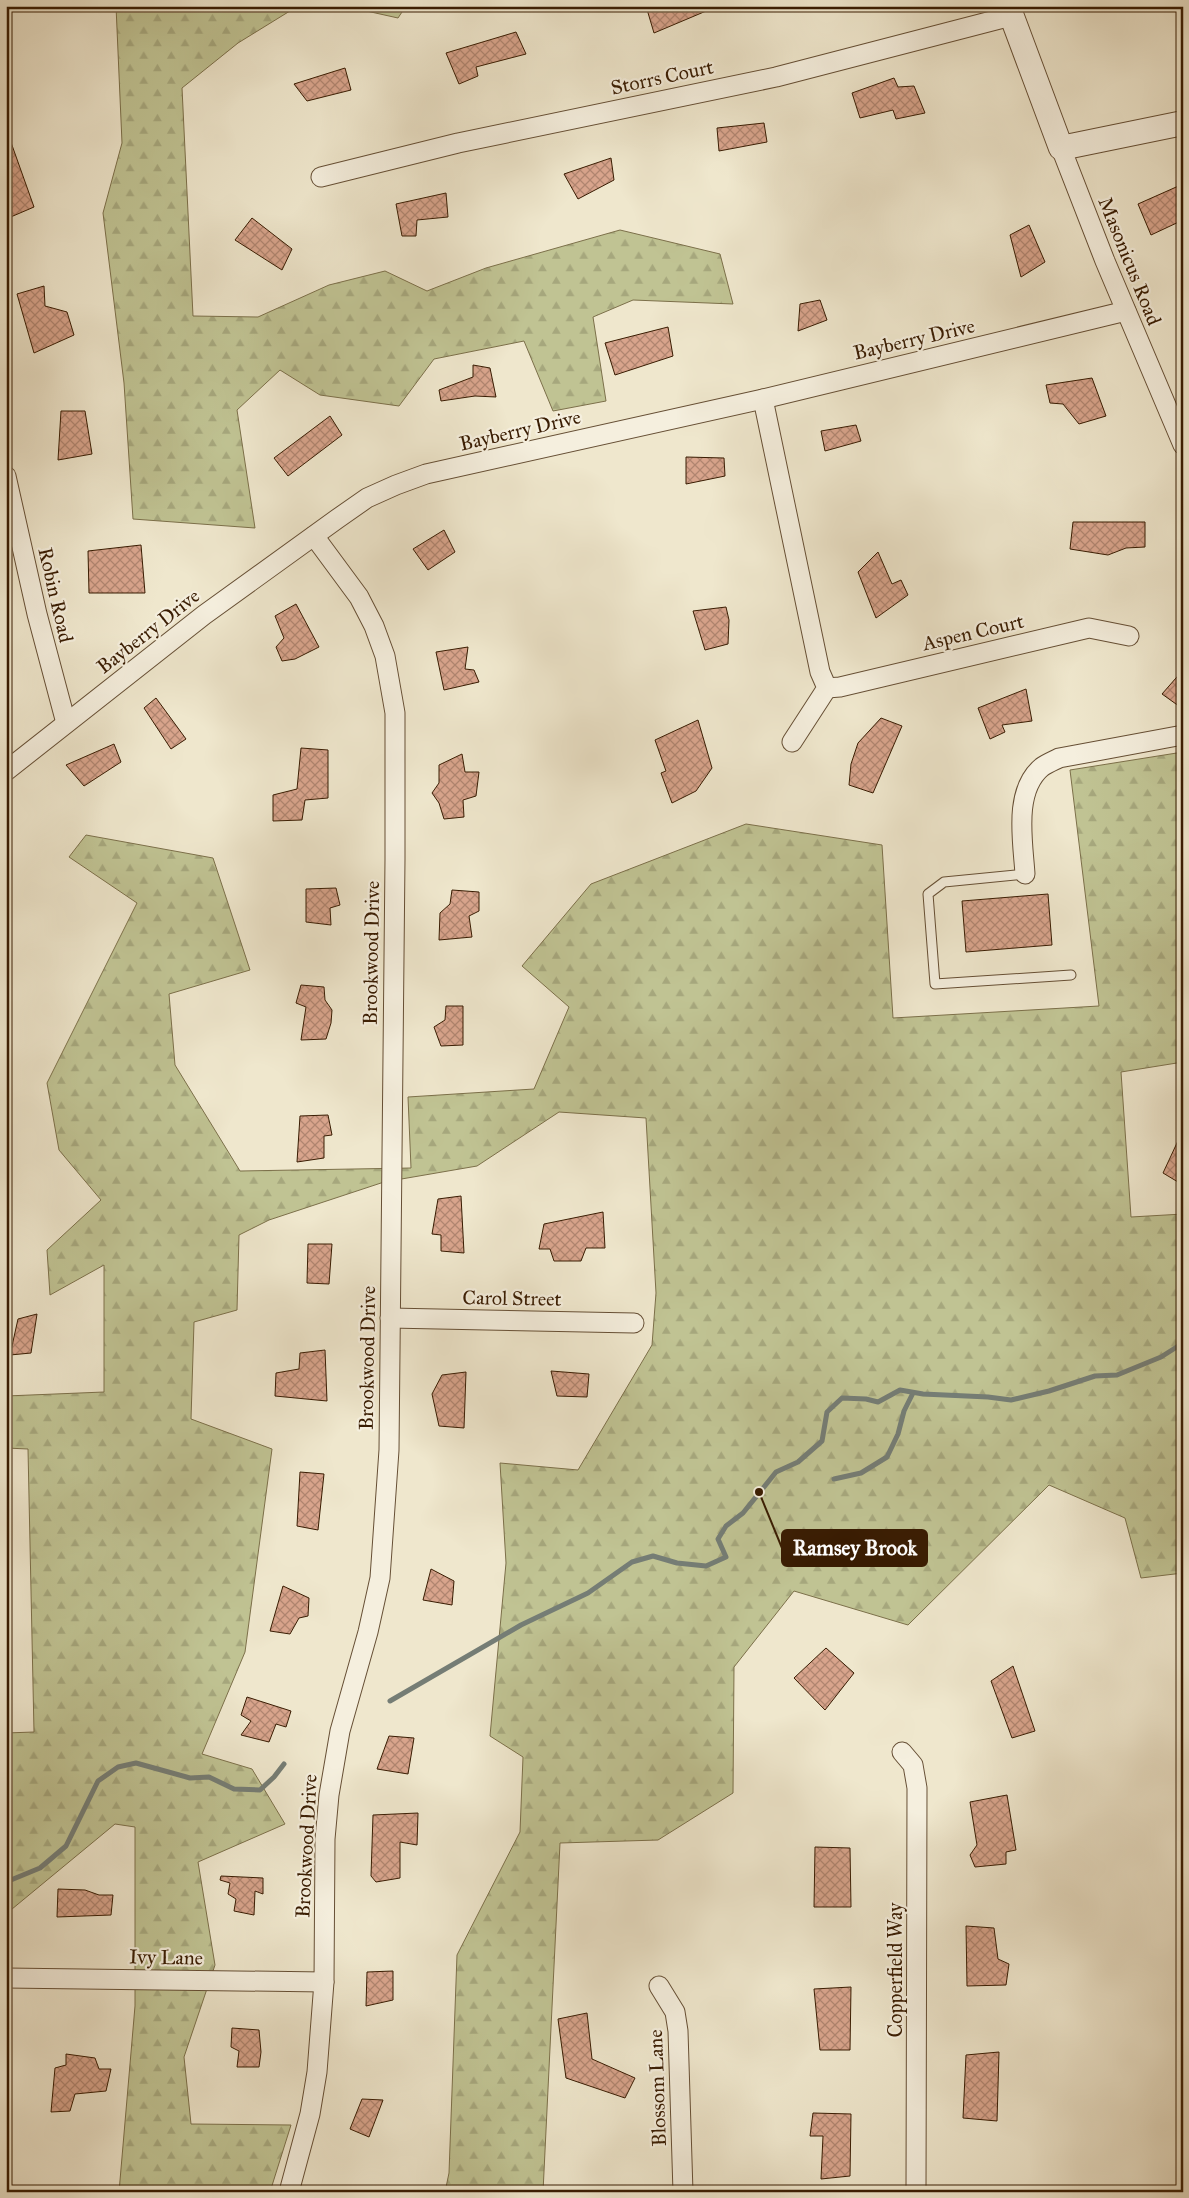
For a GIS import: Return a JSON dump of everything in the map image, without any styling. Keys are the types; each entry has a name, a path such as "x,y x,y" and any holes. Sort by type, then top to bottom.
{"street":[{"path":"1009,11 1061,148 1183,123"},
{"name":"Storrs Court","path":"321,177 458,143 776,77 1009,11"},
{"name":"Masonicus Road","path":"1061,148 1126,311 1183,445"},
{"name":"Bayberry Drive","path":"6,771 204,615 368,498 396,485 426,474 763,399 1126,311"},
{"path":"763,399 820,672 827,688 792,742"},
{"name":"Robin Road","path":"6,476 37,614 66,723"},
{"name":"Brookwood Drive","path":"289,2192 312,2106 318,2072 324,1982 325,1839 329,1795 340,1731 380,1578 389,1450 395,859 394,713 385,656 374,626 359,597 314,536"},
{"name":"Aspen Court","path":"827,688 840,687 1089,628 1129,636"},
{"path":"1025,874 1022,814 1028,786 1041,768 1059,758 1183,735"},
{"name":"Carol Street","path":"390,1318 634,1323"},
{"name":"Copperfield Way","path":"902,1752 913,1765 917,1788 916,2192"},
{"name":"Ivy Lane","path":"6,1978 324,1982"},
{"name":"Blossom Lane","path":"659,1986 675,2012 678,2031 683,2192"}],"lane":[{"path":"1025,874 944,882 928,894 936,984 1071,975"}],"green space":[{"path":"116,6 298,6 238,43 182,88 193,316 258,317 329,285 385,271 427,291 486,268 620,230 720,254 733,304 633,300 593,317 606,401 553,411 524,341 434,359 399,406 320,395 280,370 237,410 255,528 133,519 124,383 103,213 122,143"},
{"path":"344,6 406,6 398,18"},
{"path":"1183,752 1183,1062 1121,1072 1131,1217 1183,1214 1183,1573 1141,1578 1125,1518 1049,1485 908,1625 794,1591 734,1667 733,1793 658,1840 560,1843 543,2192 445,2192 449,2173 457,1955 520,1832 523,1757 490,1736 506,1563 500,1463 578,1470 652,1345 656,1293 646,1118 559,1112 477,1166 384,1182 269,1220 239,1235 237,1310 194,1322 191,1419 272,1449 245,1652 202,1754 252,1769 285,1824 198,1862 215,1965 184,2057 191,2124 291,2125 270,2192 119,2192 135,2006 135,1827 115,1824 6,1914 6,1733 34,1732 28,1449 6,1448 6,1396 104,1392 104,1265 50,1295 47,1250 101,1200 59,1150 47,1083 137,903 69,857 86,835 213,858 250,970 169,994 175,1065 240,1171 411,1168 408,1097 534,1089 569,1007 522,966 591,884 746,824 882,845 893,1018 1099,1006 1070,770"}],"building":[{"path":"646,6 718,6 654,33"},
{"path":"516,32 526,54 476,67 478,76 459,84 446,53"},
{"path":"345,68 351,90 307,101 294,84"},
{"path":"894,78 898,87 914,86 925,113 896,119 893,110 860,118 852,93"},
{"path":"764,123 767,142 719,151 717,128"},
{"path":"6,134 8,134 34,207 6,219"},
{"path":"611,158 614,180 578,199 564,174"},
{"path":"1183,184 1183,220 1151,235 1138,204"},
{"path":"446,193 448,217 417,220 416,236 402,236 396,204"},
{"path":"252,218 292,249 282,270 235,240"},
{"path":"1029,225 1045,262 1021,277 1010,235"},
{"path":"44,286 45,306 67,312 74,335 34,353 17,294"},
{"path":"820,300 827,320 798,331 800,304"},
{"path":"668,327 673,356 615,375 605,343"},
{"path":"473,365 490,368 496,397 475,396 441,401 439,390 473,377"},
{"path":"1092,378 1106,416 1079,424 1063,404 1050,403 1046,385"},
{"path":"61,411 85,411 92,454 58,460"},
{"path":"330,416 342,435 288,476 274,458"},
{"path":"856,425 861,441 825,451 821,431"},
{"path":"686,457 724,458 725,476 686,484"},
{"path":"1073,522 1145,522 1145,547 1126,548 1108,555 1070,549"},
{"path":"444,530 455,552 428,570 413,549"},
{"path":"141,545 145,593 89,593 88,551"},
{"path":"878,552 892,584 901,580 908,595 876,618 858,572"},
{"path":"296,604 319,647 295,659 282,661 276,647 284,638 275,616"},
{"path":"726,607 729,620 728,644 705,650 693,611"},
{"path":"468,647 465,669 474,670 479,682 444,690 436,652"},
{"path":"1183,670 1183,709 1162,694"},
{"path":"1026,689 1032,721 1002,725 1005,732 990,739 978,708"},
{"path":"156,698 186,739 171,749 144,708"},
{"path":"881,718 902,726 873,793 849,785 851,764 858,743"},
{"path":"698,720 712,768 696,791 672,803 661,773 666,771 655,740"},
{"path":"114,744 121,762 84,786 66,765"},
{"path":"301,748 328,750 328,798 305,800 302,820 273,821 273,795 297,789"},
{"path":"462,754 465,772 479,772 476,796 463,800 464,817 444,819 439,803 432,793 439,783 439,765"},
{"path":"336,888 340,905 330,908 331,925 306,922 306,889"},
{"path":"452,890 479,892 479,911 469,916 472,937 439,940 440,913 450,904"},
{"path":"1048,894 1052,945 966,952 962,901"},
{"path":"301,985 324,987 325,1000 332,1010 331,1023 326,1039 301,1040 306,1007 296,1003"},
{"path":"446,1006 463,1006 463,1045 441,1046 434,1027 445,1020"},
{"path":"328,1115 332,1135 324,1136 324,1158 297,1162 300,1116"},
{"path":"1183,1130 1183,1185 1163,1173"},
{"path":"461,1196 464,1253 441,1251 441,1235 432,1234 438,1199"},
{"path":"603,1212 605,1248 586,1248 581,1261 554,1261 550,1249 539,1249 544,1224"},
{"path":"308,1244 332,1244 329,1284 307,1283"},
{"path":"37,1314 31,1353 10,1355 18,1319"},
{"path":"325,1350 327,1401 275,1396 276,1373 299,1369 300,1353"},
{"path":"551,1371 589,1374 587,1397 557,1396"},
{"path":"466,1372 464,1428 439,1426 432,1394 442,1375"},
{"path":"300,1472 324,1474 318,1530 297,1526"},
{"path":"431,1569 454,1581 452,1605 423,1600"},
{"path":"283,1586 309,1598 308,1616 299,1618 290,1634 270,1631"},
{"path":"826,1648 854,1673 825,1710 794,1678"},
{"path":"1013,1666 1035,1731 1012,1738 991,1681"},
{"path":"247,1697 291,1711 286,1727 276,1724 269,1742 241,1735 251,1721 241,1715"},
{"path":"389,1736 414,1738 408,1774 377,1769"},
{"path":"1007,1795 1016,1850 1006,1852 1006,1864 975,1867 970,1855 977,1845 970,1802"},
{"path":"418,1813 417,1845 400,1842 400,1878 376,1882 371,1876 373,1815"},
{"path":"815,1847 850,1848 851,1907 814,1907"},
{"path":"221,1876 263,1878 263,1894 255,1891 254,1915 234,1911 236,1899 228,1894 230,1883 220,1880"},
{"path":"58,1889 85,1890 99,1895 113,1895 111,1915 57,1917"},
{"path":"966,1926 994,1928 998,1959 1009,1964 1006,1985 967,1986"},
{"path":"393,1971 393,2000 366,2006 367,1972"},
{"path":"851,1987 850,2050 820,2050 814,1989"},
{"path":"587,2013 592,2059 635,2078 625,2098 566,2078 558,2019"},
{"path":"232,2028 259,2030 261,2052 259,2067 237,2067 239,2051 231,2047"},
{"path":"999,2052 997,2121 963,2118 966,2055"},
{"path":"66,2054 95,2058 99,2069 111,2069 106,2091 75,2094 70,2111 51,2112 55,2068 66,2065"},
{"path":"362,2099 383,2100 369,2137 350,2129"},
{"path":"813,2113 851,2114 850,2176 821,2179 823,2136 810,2136"}],"waterway":[{"path":"390,1701 521,1625 588,1593 632,1562 653,1556 677,1563 706,1566 726,1557 718,1539 726,1526 743,1513 776,1472 798,1462 822,1441 827,1412 842,1398 866,1399 878,1402 900,1390 923,1394 1011,1400 1049,1391 1095,1376 1117,1375 1161,1357 1183,1343"},
{"path":"834,1479 861,1473 887,1457 898,1434 904,1411 913,1393"},
{"path":"6,1882 40,1868 66,1846 98,1781 118,1767 136,1763 190,1778 209,1777 234,1789 260,1790 284,1764"}],"place":[{"name":"Ramsey Brook","path":"759,1492"}]}
